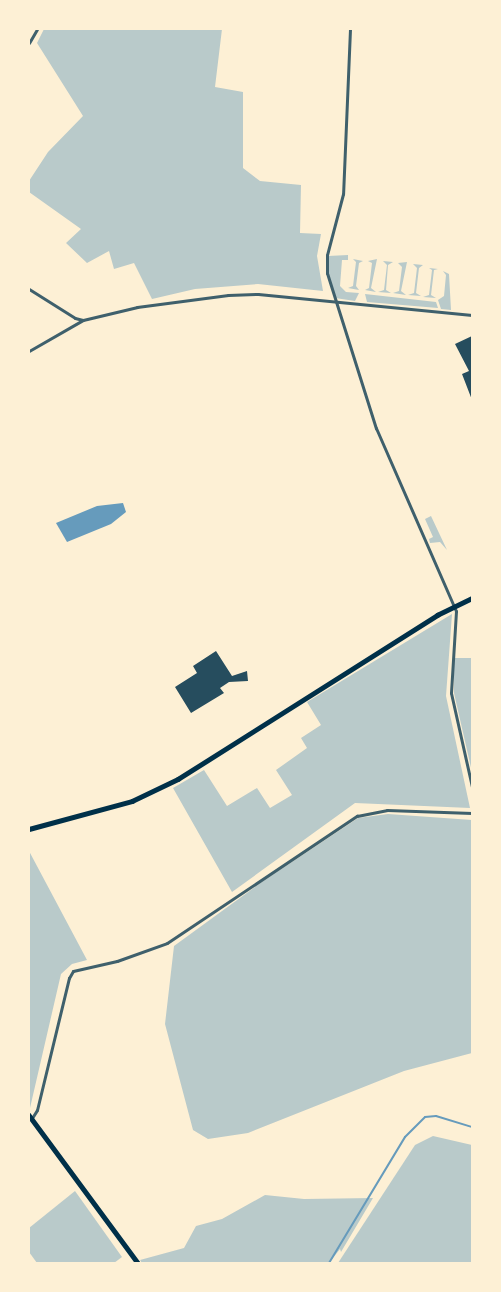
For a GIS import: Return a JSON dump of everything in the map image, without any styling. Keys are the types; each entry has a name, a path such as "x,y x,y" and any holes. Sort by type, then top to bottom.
{"main road":[{"path":"29,829 132,801 178,779 454,606 472,598"},
{"path":"30,1116 138,1263"}],"street":[{"path":"29,43 37,29"},
{"path":"350,29 343,194 327,255 327,273 379,436 454,606 451,693 472,787"},
{"path":"29,289 75,318 84,320"},
{"path":"29,351 84,320 137,307 228,295 335,302 472,315"},
{"path":"30,1116 37,1110 69,978 73,971 117,961 167,943 357,816 387,810 472,813"}],"shaded area":[{"path":"44,29 222,29 215,87 243,92 243,168 260,181 301,185 300,233 321,234 317,256 323,291 258,284 195,289 152,299 134,263 114,269 109,251 87,263 66,243 81,229 29,192 29,181 48,152 83,116 37,43"},
{"path":"348,255 348,260 342,260 340,286 346,292 359,293 355,301 335,298 329,276 328,256"},
{"path":"353,259 363,261 359,263 356,286 359,290 348,288 353,286 356,262"},
{"path":"377,259 371,288 376,292 365,290 369,288 372,263 368,261"},
{"path":"383,261 393,262 388,265 386,290 391,293 378,292 384,290 387,265"},
{"path":"407,262 401,291 406,295 393,293 399,291 402,267 398,263"},
{"path":"413,264 423,265 419,268 416,293 421,296 408,295 414,293 417,268"},
{"path":"429,268 438,269 434,270 431,295 436,298 423,297 429,295 432,270"},
{"path":"443,271 449,274 451,310 441,309 438,300 444,296 446,275"},
{"path":"365,294 436,302 438,308 367,302"},
{"path":"431,516 447,550 440,542 430,543 429,539 433,537 425,519"},
{"path":"452,614 446,696 470,808 355,803 232,892 173,788 204,770 227,806 257,788 270,808 292,795 276,770 307,748 301,738 321,725 307,702"},
{"path":"454,658 472,658 472,772 454,693"},
{"path":"388,814 472,820 472,1053 404,1071 248,1133 208,1139 193,1130 165,1024 174,946 259,884 358,818"},
{"path":"29,851 87,960 72,964 61,974 30,1108"},
{"path":"433,1136 472,1145 472,1263 338,1263 415,1145"},
{"path":"75,1191 122,1257 114,1263 37,1263 29,1252 29,1228"},
{"path":"265,1195 304,1199 373,1198 341,1252 340,1249 329,1263 142,1263 140,1260 184,1248 196,1226 222,1219"}],"water":[{"path":"123,503 126,512 111,524 67,542 56,523 97,506"}],"building":[{"path":"472,336 472,400 462,374 469,371 455,344"},
{"path":"216,651 232,676 247,671 248,681 229,682 220,688 224,693 191,713 175,687 197,673 193,666"}],"waterway":[{"path":"329,1263 405,1137 425,1117 436,1116 472,1127"}]}
